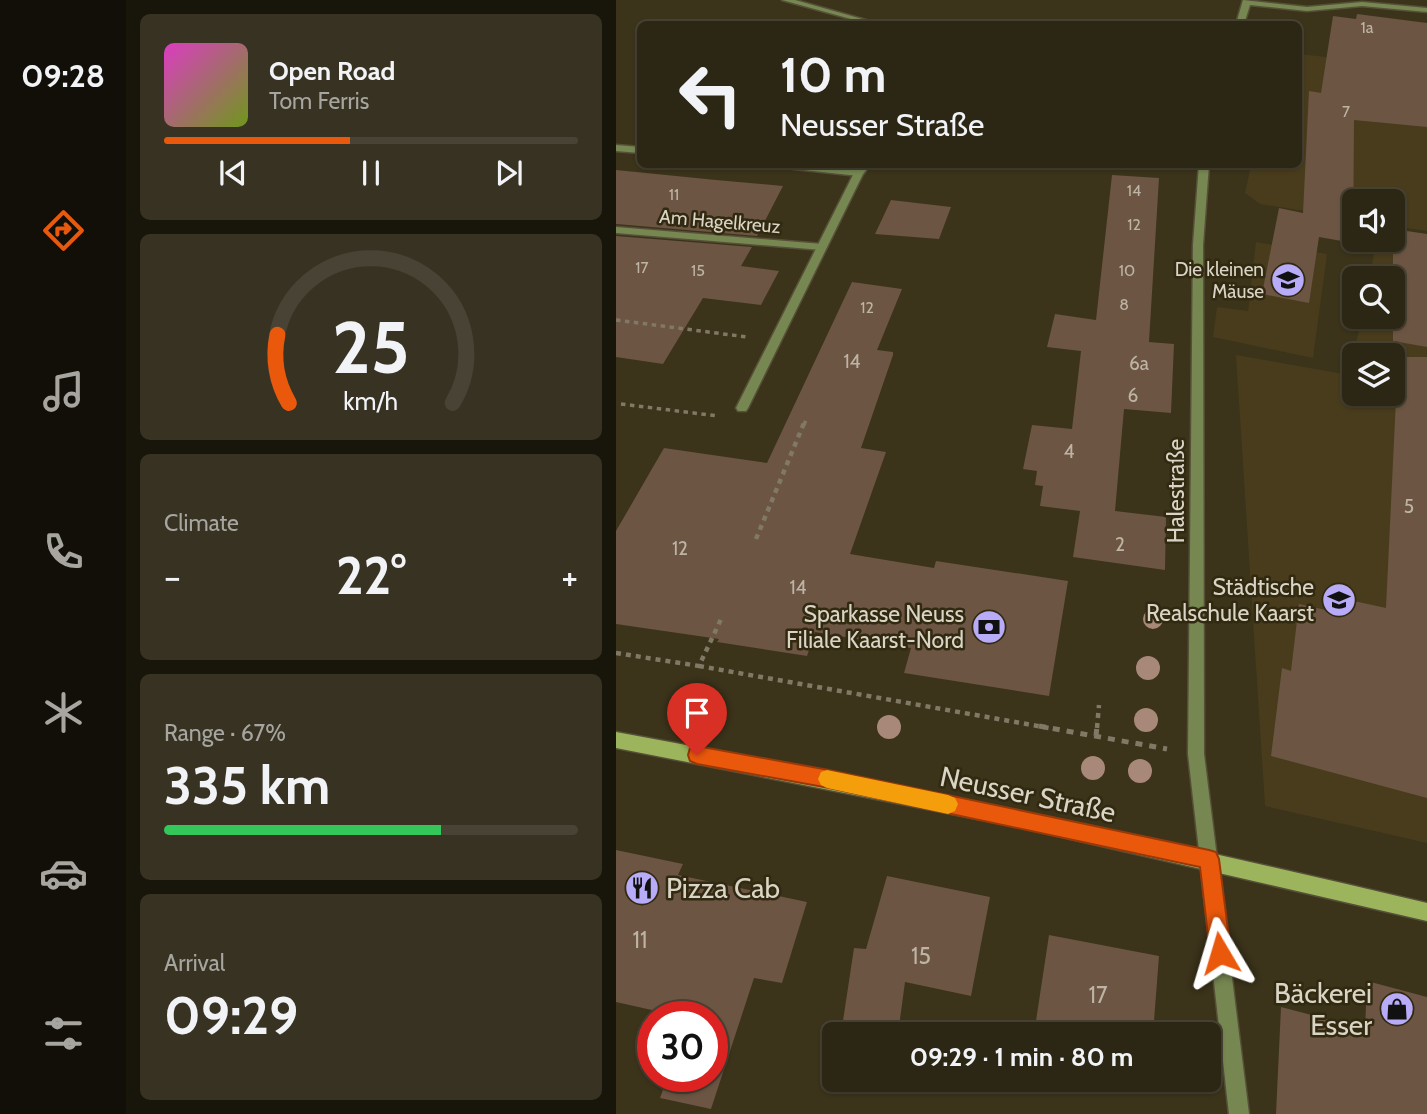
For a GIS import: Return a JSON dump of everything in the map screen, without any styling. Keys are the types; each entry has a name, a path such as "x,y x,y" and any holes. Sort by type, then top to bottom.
{"main road":[{"name":"Neusser Straße","path":"616,740 829,779 1209,859 1427,912"}],"street":[{"path":"786,0 865,21"},
{"path":"1362,4 1374,0"},
{"path":"1408,0 1426,10"},
{"path":"1241,21 1247,1 1313,9 1362,4 1426,10"},
{"path":"616,148 637,150"},
{"name":"Halestraße","path":"1204,168 1198,245 1196,754 1239,1114"},
{"path":"742,408 863,169"},
{"name":"Am Hagelkreuz","path":"616,230 822,247"}],"path":[{"path":"616,320 776,341"},
{"path":"621,404 715,417 742,408"},
{"path":"756,539 807,417"},
{"path":"699,666 722,617"},
{"path":"616,653 1196,754"},
{"path":"1096,736 1099,705"}],"shaded area":[{"path":"1302,54 1427,68 1427,231 1405,228 1405,189 1342,189 1342,217 1260,204 1245,193 1250,168 1302,168"},
{"name":"Städtische Realschule Kaarst","path":"1405,231 1427,234 1427,843 1265,806 1236,355 1342,374 1342,406 1405,406 1405,343 1356,343 1359,329 1405,329 1405,266 1372,266 1374,252 1405,252"},
{"name":"Die kleinen Mäuse","path":"1256,242 1327,254 1313,358 1213,337 1217,307 1248,311"}],"building":[{"path":"1357,14 1427,23 1427,127 1354,120 1353,189 1342,189 1342,241 1319,237 1309,303 1262,294 1279,208 1303,213 1309,91 1321,93 1333,16 1356,19"},
{"path":"616,170 783,186 757,236 616,224"},
{"path":"1112,175 1159,178 1149,342 1174,344 1171,413 1124,409 1115,511 1166,517 1165,570 1073,557 1080,511 1040,506 1043,486 1035,485 1037,471 1023,469 1032,425 1072,429 1081,351 1047,347 1055,314 1096,320"},
{"path":"891,200 951,207 939,239 875,234"},
{"path":"1405,231 1427,234 1427,347 1393,341 1393,329 1405,329 1405,266 1393,266 1393,252 1405,252"},
{"path":"616,236 752,247 741,266 779,271 761,305 703,298 663,364 616,357"},
{"path":"852,282 902,289 877,350 893,352 893,355 861,448 886,452 850,554 934,568 936,561 1068,581 1049,696 904,673 911,648 815,632 807,656 717,642 719,639 616,624 616,531 664,448 767,463"},
{"path":"1405,357 1427,357 1427,798 1271,756 1282,668 1291,671 1299,604 1339,613 1340,598 1386,608 1396,406 1405,406"},
{"path":"616,850 683,864 678,875 807,902 782,983 754,978 728,1057 728,1001 637,1001 637,1007 616,1002"},
{"path":"887,876 990,897 971,996 905,982 900,1022 843,1022 854,948 866,949"},
{"path":"1049,935 1159,956 1154,1022 1036,1022"},
{"path":"1367,981 1427,997 1427,1114 1276,1114 1281,1007 1365,1029"},
{"path":"662,1092 717,1092 711,1109 660,1098"}],"slow traffic":[{"path":"827,779 948,804"}],"place":[{"name":"Die kleinen Mäuse","path":"1288,280"},
{"name":"Städtische Realschule Kaarst","path":"1339,600"},
{"name":"Sparkasse Neuss Filiale Kaarst-Nord","path":"989,627"},
{"name":"Pizza Cab","path":"642,888"},
{"name":"Bäckerei Esser","path":"1397,1009"}],"route":[{"path":"697,755 829,779 1209,859 1220,953"}]}
